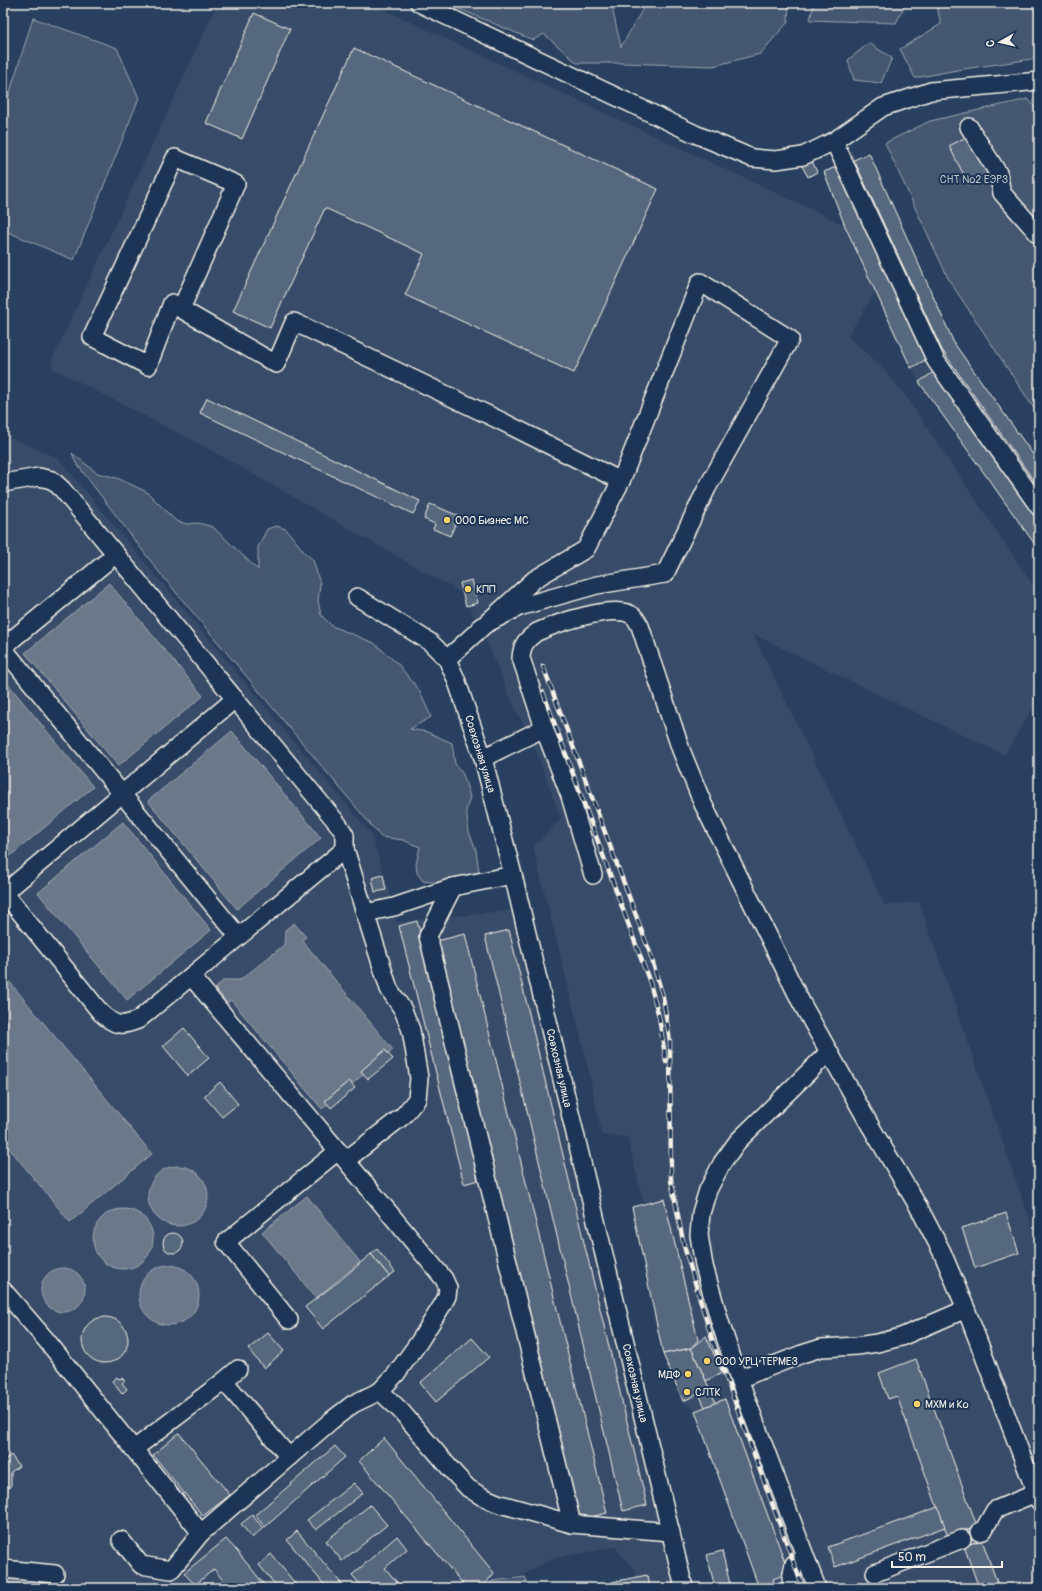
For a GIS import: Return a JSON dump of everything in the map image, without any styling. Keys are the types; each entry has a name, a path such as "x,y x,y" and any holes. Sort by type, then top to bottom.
{"street":[{"path":"419,3 696,134 752,158 776,160 803,156 834,140 883,107 930,92 1039,81"},
{"path":"969,127 998,173 1002,193 1039,235"},
{"path":"834,140 936,361 1039,506"},
{"path":"181,309 236,184 174,158 92,337 148,366 172,303 181,309 276,364 294,322 499,420 621,481"},
{"path":"447,659 480,628 535,579 586,549 621,481 700,282 790,339 707,488 665,574 590,587 519,607 480,628"},
{"path":"3,483 39,477 52,480 62,489 338,824 344,835 345,849 389,989 403,1010 411,1030 420,1078 417,1099 402,1116 342,1155 226,1242 289,1320"},
{"path":"116,554 3,647 238,936"},
{"name":"Совхозная улица","path":"357,597 430,642 447,659 456,679 483,758 513,875 684,1588"},
{"path":"593,875 570,796 544,728 521,658 522,647 537,632 548,628 598,613 624,611 633,616 640,626 681,750 703,804 801,1002 871,1128 918,1206 942,1252 966,1309 1038,1497 995,1510 983,1531 979,1532"},
{"path":"234,699 4,892 101,1013 111,1022 125,1025 138,1020 345,849"},
{"path":"483,758 544,728"},
{"path":"364,912 394,907 453,887 513,875"},
{"path":"453,887 428,936 572,1524"},
{"path":"121,1540 141,1565 171,1570 201,1533 290,1457 353,1404 380,1392 408,1358 432,1323 447,1296 448,1288 438,1271 191,976"},
{"path":"817,1588 738,1379 704,1266 699,1235 701,1213 708,1190 722,1163 738,1141 829,1052"},
{"path":"3,1290 201,1533"},
{"path":"738,1379 821,1348 857,1346 901,1337 966,1309"},
{"path":"134,1449 238,1370"},
{"path":"224,1381 290,1457"},
{"path":"380,1392 401,1411 468,1488 481,1496 497,1503 572,1524 671,1532"},
{"path":"875,1573 962,1539"},
{"path":"791,1579 794,1564 805,1557"},
{"path":"3,1569 55,1574"}],"shaded area":[{"path":"218,3 370,3 845,225 824,172 869,153 954,343 1039,463 1039,550 919,382 911,368 876,291 848,336 883,369 905,395 1039,594 1039,699 1004,755 753,634 885,905 919,902 1039,1246 1039,1588 759,1588 695,1411 683,1401 663,1354 632,1207 644,1204 627,1137 602,1135 584,1050 533,847 561,819 530,735 514,707 484,635 469,606 466,606 463,594 209,449 52,368 52,360"},
{"path":"3,435 58,458 371,834 392,900 396,922 515,910 677,1588 640,1588 635,1570 615,1547 551,1559 523,1575 491,1580 484,1588 3,1588"},
{"path":"109,583 203,696 118,766 25,653"},
{"path":"3,678 93,787 9,857 3,850"},
{"path":"232,731 321,838 237,909 148,801"},
{"path":"123,822 211,930 127,1000 38,893"},
{"path":"294,923 306,937 302,940 393,1050 388,1054 385,1050 361,1071 364,1074 352,1084 349,1081 325,1101 328,1104 322,1109 231,1000 227,1003 215,988 224,980 240,980 284,945 285,930"},
{"path":"3,974 152,1154 70,1222 3,1141"},
{"path":"172,1166 184,1166 195,1171 203,1179 208,1190 206,1208 195,1221 184,1226 172,1226 161,1221 153,1213 148,1202 148,1190 153,1179 161,1171"},
{"path":"307,1196 360,1262 316,1298 262,1232"},
{"path":"117,1209 129,1209 140,1214 148,1222 153,1233 151,1251 140,1264 129,1269 117,1269 106,1264 98,1256 93,1245 93,1233 98,1222 106,1214"},
{"path":"163,1265 175,1265 186,1270 194,1278 199,1289 197,1307 186,1320 175,1325 163,1325 152,1320 144,1312 139,1301 139,1289 144,1278 152,1270"},
{"path":"63,1268 75,1272 81,1278 85,1290 81,1302 75,1308 63,1312 51,1308 45,1302 41,1290 45,1278 51,1272"}],"green space":[{"path":"445,3 617,3 613,12 621,47 646,3 789,3 788,22 760,54 713,66 577,63 544,34 533,40"},
{"path":"814,3 906,3 896,23 810,20"},
{"path":"936,3 1039,3 1039,58 957,70 915,78 900,49 941,24"},
{"path":"33,18 117,48 139,98 74,260 3,230 3,114"},
{"path":"869,43 892,58 881,83 854,80 848,60"},
{"name":"СНТ №2 ЕЭРЗ","path":"1028,99 1039,112 1039,416 949,280 885,143 930,121"},
{"path":"72,453 97,473 117,478 147,492 176,521 187,524 198,523 213,527 258,570 258,547 267,529 276,526 286,529 305,553 313,560 320,584 318,601 321,615 332,626 374,643 398,664 419,690 431,717 410,729 427,732 452,743 455,764 463,774 470,797 466,810 469,832 476,850 479,872 444,881 423,881 417,873 416,864 420,847 403,840 381,837 159,572 76,463"},
{"path":"525,1577 530,1588 487,1588 492,1581"}],"building":[{"path":"254,13 290,29 242,139 206,123"},
{"path":"354,48 658,189 574,373 405,295 424,254 325,208 270,328 233,311"},
{"path":"968,136 989,174 969,185 949,146"},
{"path":"869,153 954,343 1039,463 1039,488 942,350 854,160"},
{"path":"812,161 817,172 808,177 802,166"},
{"path":"838,166 927,359 911,368 845,226 824,172"},
{"path":"935,371 1039,518 1039,550 919,382"},
{"path":"207,398 420,501 413,514 200,413"},
{"path":"430,504 459,516 450,536 433,529 435,524 424,519"},
{"name":"КПП","path":"472,580 478,603 466,606 460,583"},
{"path":"383,875 386,890 375,892 372,878"},
{"path":"417,921 482,1179 464,1184 399,926"},
{"path":"509,930 647,1505 623,1511 485,936"},
{"path":"465,934 607,1513 578,1520 437,941"},
{"path":"184,1028 209,1058 188,1076 163,1046"},
{"path":"385,1050 393,1059 368,1079 361,1071"},
{"path":"349,1081 355,1088 331,1108 325,1101"},
{"path":"220,1082 238,1104 222,1117 204,1096"},
{"path":"664,1199 698,1340 691,1348 663,1354 632,1207"},
{"path":"1006,1213 1019,1253 975,1268 962,1228"},
{"path":"173,1233 180,1236 183,1243 180,1250 173,1253 166,1250 163,1243 166,1236"},
{"path":"377,1249 395,1272 389,1276 371,1254"},
{"path":"371,1254 389,1276 323,1329 305,1307"},
{"path":"100,1317 110,1317 118,1321 124,1327 128,1335 128,1345 124,1353 118,1359 110,1363 100,1363 92,1359 86,1353 82,1345 82,1335 86,1327 92,1321"},
{"path":"268,1333 284,1351 264,1368 248,1349"},
{"name":"ООО УРЦ ТЕРМЕЗ","path":"706,1336 722,1373 706,1381 691,1348"},
{"path":"472,1338 489,1357 436,1402 420,1383"},
{"path":"691,1348 716,1403 705,1407 699,1394 683,1401 663,1354"},
{"path":"916,1359 977,1526 948,1537 897,1396 888,1399 879,1373"},
{"path":"117,1377 119,1379 122,1378 125,1381 122,1383 127,1389 122,1394 112,1381"},
{"path":"725,1399 789,1573 773,1579 776,1588 759,1588 695,1411"},
{"path":"179,1433 230,1495 203,1516 153,1455"},
{"path":"384,1438 494,1573 482,1588 459,1588 463,1584 359,1461"},
{"path":"335,1446 345,1457 265,1527 255,1515"},
{"path":"11,1455 19,1466 11,1472 11,1485 3,1495 3,1461"},
{"path":"354,1483 363,1493 316,1530 307,1520"},
{"path":"370,1505 387,1525 342,1561 326,1541"},
{"path":"938,1507 945,1527 835,1567 828,1547"},
{"path":"252,1515 263,1528 252,1538 241,1524"},
{"path":"977,1526 982,1540 964,1546 959,1533"},
{"path":"297,1531 345,1588 327,1588 287,1540"},
{"path":"397,1536 407,1549 385,1568 402,1588 363,1588 352,1575"},
{"path":"226,1539 267,1588 229,1588 214,1569 195,1585 184,1573"},
{"path":"982,1540 999,1588 979,1588 964,1546"},
{"path":"722,1551 731,1588 715,1588 707,1555"},
{"path":"271,1554 299,1588 278,1588 259,1565"},
{"path":"3,1575 57,1581 56,1588 3,1587"},
{"path":"647,1575 649,1588 613,1588 612,1582"}],"railway":[{"path":"543,666 650,953 663,997 670,1041 671,1180 684,1246 713,1342 803,1588"},
{"path":"543,692 650,983 659,1017 666,1062"}],"place":[{"name":"ООО Бизнес МС","path":"447,520"},
{"name":"КПП","path":"468,589"},
{"name":"ООО УРЦ ТЕРМЕЗ","path":"707,1361"},
{"name":"МДФ","path":"688,1374"},
{"name":"СЛТК","path":"687,1392"},
{"name":"МХМ и Ко","path":"917,1404"}]}
